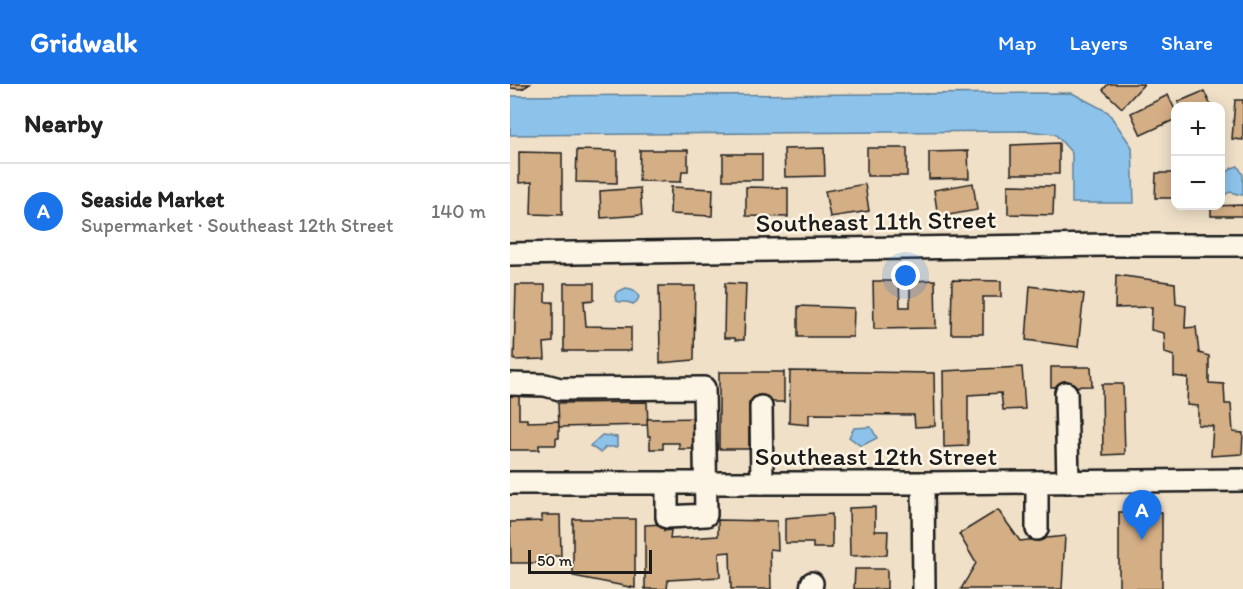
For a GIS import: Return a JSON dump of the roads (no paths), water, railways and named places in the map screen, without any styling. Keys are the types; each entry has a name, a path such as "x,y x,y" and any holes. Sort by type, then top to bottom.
{"street":[{"name":"Southeast 11th Street","path":"510,254 1243,245"},
{"path":"510,384 545,385 560,389 704,388 706,515 667,517 667,483"},
{"path":"1066,393 1068,482"},
{"path":"761,407 762,483"},
{"name":"Southeast 12th Street","path":"510,483 1243,480"},
{"path":"1037,482 1037,529"},
{"path":"923,483 924,589"}],"water":[{"path":"1072,93 1108,112 1132,147 1134,203 1072,203 1072,153 1055,134 1027,131 510,135 510,96"},
{"path":"1238,166 1243,175 1243,195 1230,192 1225,195 1225,174"},
{"path":"626,288 634,290 639,297 633,304 616,301 617,292"},
{"path":"871,427 877,438 861,446 849,437 854,428"},
{"path":"602,435 617,437 617,447 605,447 601,453 590,446"}],"place":[{"name":"Seaside Market","path":"1142,540"}]}
